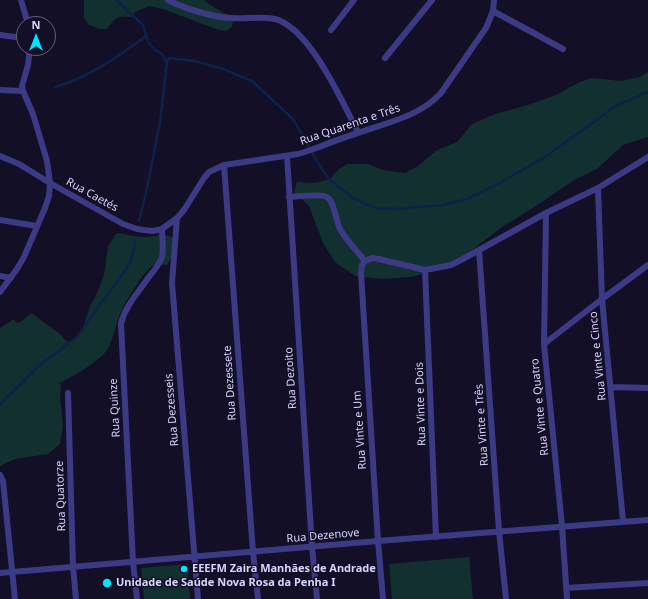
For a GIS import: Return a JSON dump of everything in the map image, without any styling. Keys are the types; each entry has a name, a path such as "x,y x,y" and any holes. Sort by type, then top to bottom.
{"street":[{"path":"21,0 26,16"},
{"path":"168,0 212,16 223,18 274,19 280,21 305,41 314,53 324,68 358,132"},
{"path":"331,30 354,0"},
{"path":"385,58 432,0"},
{"name":"Rua Quarenta e Três","path":"177,218 209,172 224,165 287,156 311,150 413,113 433,101 486,28 494,11 494,0"},
{"path":"494,11 563,49"},
{"path":"0,35 16,37"},
{"path":"0,292 24,257 49,196 50,183 47,161 33,114 22,86 29,56"},
{"path":"0,90 23,91"},
{"name":"Rua Caetés","path":"0,156 19,164 111,217 137,229 153,231 162,228 177,218"},
{"name":"Rua Dezoito","path":"287,156 312,547 317,599"},
{"path":"290,197 327,197 331,202 339,228 365,261 372,258 379,259 425,270 450,265 461,260 546,213 598,188 648,157"},
{"name":"Rua Dezessete","path":"224,165 253,552 258,599"},
{"name":"Rua Vinte e Cinco","path":"598,188 602,299 623,522"},
{"name":"Rua Vinte e Quatro","path":"546,213 544,344 562,526 567,599"},
{"name":"Rua Dezesseis","path":"177,218 172,283 193,557 198,599"},
{"path":"0,220 37,226"},
{"name":"Rua Quinze","path":"137,599 133,562 121,324 123,315 128,305 159,264 163,247 162,228"},
{"name":"Rua Vinte e Três","path":"479,250 499,531 506,599"},
{"name":"Rua Vinte e Um","path":"365,261 360,273 383,599"},
{"path":"544,344 648,265"},
{"name":"Rua Vinte e Dois","path":"425,270 436,537"},
{"path":"1,278 11,278"},
{"path":"611,387 648,388"},
{"name":"Rua Quatorze","path":"68,393 73,566 76,599"},
{"path":"0,475 3,481 15,599"},
{"name":"Rua Dezenove","path":"0,573 648,520"},
{"path":"566,588 648,583"}],"green space":[{"path":"84,0 204,0 231,18 233,21 232,27 226,31 216,29 163,9 149,6 135,12 132,17 117,18 107,29 100,29 89,25 84,18"},
{"path":"648,72 648,137 623,145 597,169 576,179 502,227 451,266 411,277 383,279 355,276 335,262 323,243 309,206 294,192 297,182 315,183 330,179 339,169 347,164 368,164 383,170 405,173 418,166 437,150 457,142 472,124 495,114 528,105 558,94 591,78 621,81 640,77"},
{"path":"117,233 140,237 167,235 174,239 171,258 167,265 154,265 150,267 136,285 124,305 110,345 104,354 85,369 59,383 61,385 60,396 63,425 60,444 48,454 15,459 0,466 0,328 13,319 17,323 30,314 33,314 60,334 65,340 70,342 75,340 83,328 90,306 95,298 104,275 108,246"},
{"path":"469,557 473,599 392,599 389,564"},
{"path":"187,564 190,599 144,599 141,568"}],"waterway":[{"path":"116,0 143,25 148,42 154,49 162,54 167,62"},
{"path":"55,87 91,72 114,59 146,36"},
{"path":"139,221 160,122 167,62 169,58 195,61 223,69 252,81 293,119 328,178 353,198 378,208 396,209 443,205 467,199 498,184 545,157 616,106 648,92"},
{"path":"0,404 39,366 78,336 130,264 135,242"}],"place":[{"name":"EEEFM Zaira Manhães de Andrade","path":"184,569"},
{"name":"Unidade de Saúde Nova Rosa da Penha I","path":"107,583"}]}
